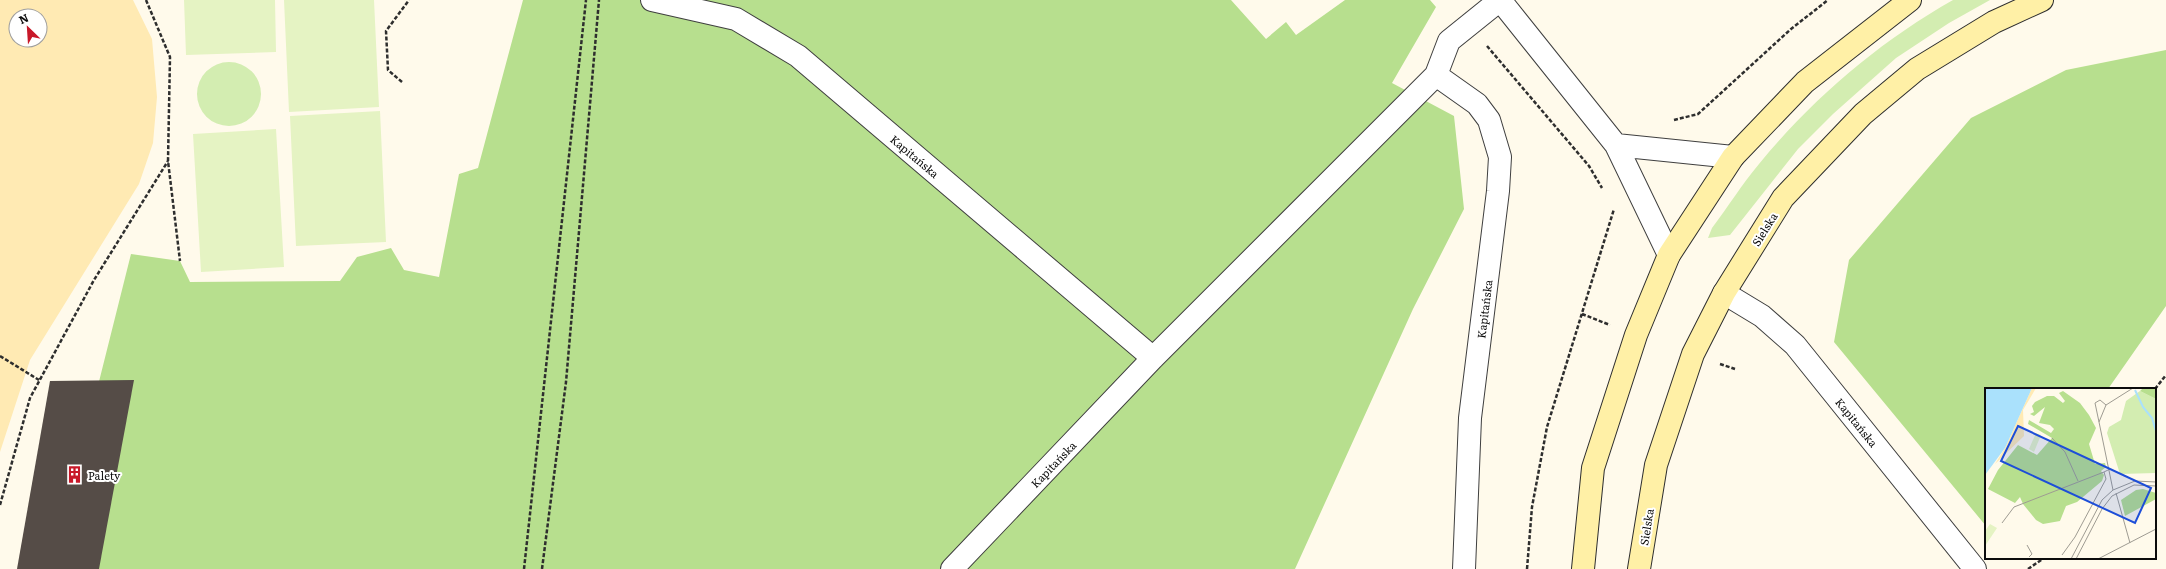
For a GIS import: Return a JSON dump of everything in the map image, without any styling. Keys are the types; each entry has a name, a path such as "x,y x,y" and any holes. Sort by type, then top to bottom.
{"main road":[{"path":"1583,569 1593,468 1636,335 1669,255 1732,157 1805,82 1910,0"},
{"name":"Sielska","path":"1639,569 1656,465 1693,354 1724,293 1783,198 1863,114 1917,69 1994,22 2042,0"}],"street":[{"name":"Kapitańska","path":"652,0 736,19 798,56 1153,358"},
{"name":"Kapitańska","path":"952,569 1153,358 1436,75 1449,41 1500,0 1616,145 1669,255"},
{"name":"Kapitańska","path":"1436,75 1477,104 1489,120 1500,157 1498,191 1470,418 1464,569"},
{"path":"1616,145 1732,157"},
{"name":"Kapitańska","path":"1724,293 1762,316 1795,345 1975,569"}],"path":[{"path":"146,0 170,57 168,161 180,261"},
{"path":"402,82 388,70 386,31 409,0"},
{"path":"524,569 586,0"},
{"path":"542,569 566,382 599,0"},
{"path":"1669,120 1679,120 1698,114 1791,29 1828,0"},
{"path":"1468,25 1589,166 1606,193"},
{"path":"0,505 30,398 94,280 168,161"},
{"path":"1527,569 1532,507 1547,427 1614,207"},
{"path":"0,356 39,380"},
{"path":"2155,388 2166,375"},
{"path":"2028,569 2043,559"}],"green space":[{"path":"184,0 275,0 276,52 186,55"},
{"path":"284,0 374,0 379,107 289,112"},
{"path":"523,0 1231,0 1266,39 1286,22 1296,35 1345,0 1430,0 1436,7 1392,83 1454,116 1464,209 1413,309 1295,569 52,569 131,254 180,261 190,282 340,281 357,257 391,248 404,270 439,277 459,174 478,168"},
{"path":"1953,0 1990,0 1949,23 1896,58 1833,114 1798,149 1730,235 1708,238 1712,228 1753,172 1802,116 1848,73 1873,53 1926,16"},
{"path":"2166,50 2166,306 2109,388 1985,388 1985,525 1834,342 1849,260 1971,118 2066,70"},
{"path":"223,62 235,62 252,71 259,82 261,94 259,106 252,117 235,126 223,126 211,121 202,112 197,100 197,88 202,76 211,67"},
{"path":"380,111 386,242 296,246 290,116"},
{"path":"276,129 284,267 201,272 193,134"}],"sand":[{"path":"0,0 133,0 152,39 157,97 153,143 139,184 30,360 0,452"}],"building":[{"name":"Palety","path":"134,380 99,569 17,569 50,381"}],"place":[{"name":"Palety","path":"75,475"}]}
